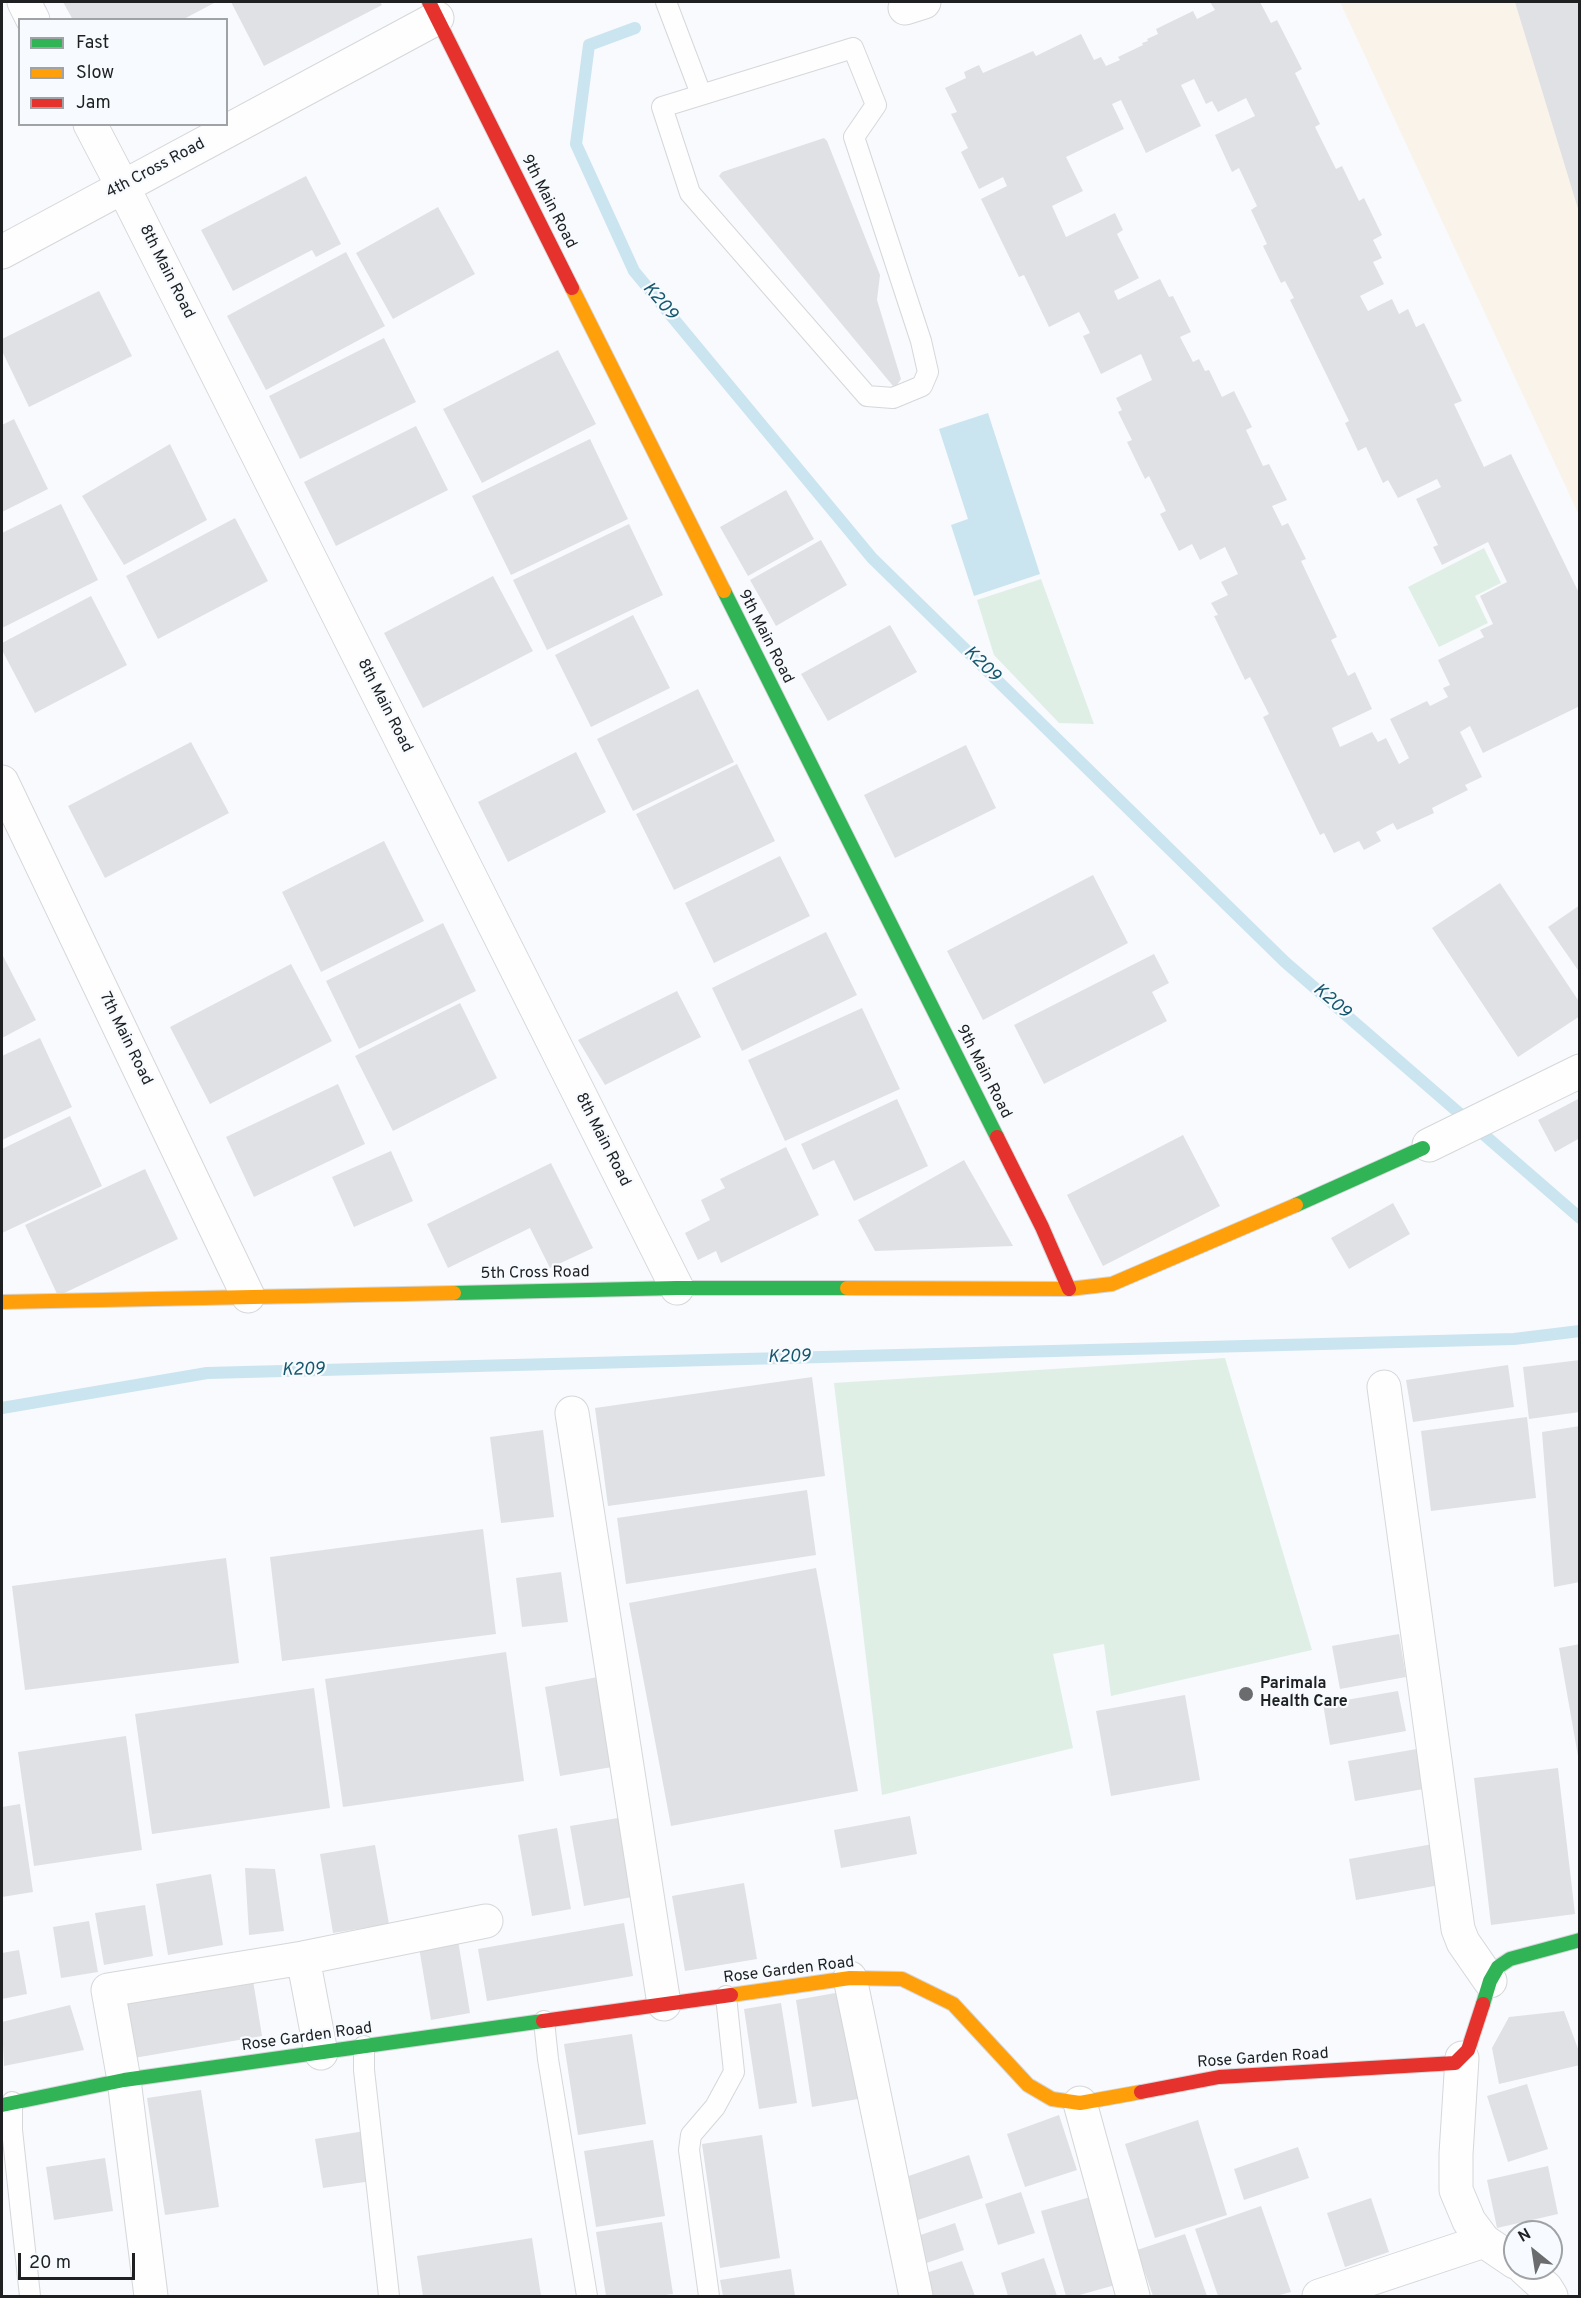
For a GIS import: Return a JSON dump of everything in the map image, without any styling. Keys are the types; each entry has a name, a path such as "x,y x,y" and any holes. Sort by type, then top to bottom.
{"street":[{"path":"24,2 32,18"},
{"name":"4th Cross Road","path":"2,252 433,10"},
{"name":"9th Main Road","path":"433,10 1042,1227 1069,1289"},
{"name":"8th Main Road","path":"91,126 677,1288"},
{"name":"7th Main Road","path":"2,782 248,1296"},
{"path":"1426,1146 1580,1071"},
{"name":"5th Cross Road","path":"2,1302 677,1288 1069,1289 1112,1284 1204,1246 1426,1146"},
{"path":"1384,1388 1458,1929 1463,1942 1490,1981"},
{"path":"572,1413 664,2004"},
{"path":"151,2296 124,2080 108,1990 303,1958 486,1921"},
{"path":"1503,2254 1484,2241 1469,2221 1456,2190 1462,2058 1468,2050 1490,1981 1498,1967 1510,1959 1580,1940"},
{"path":"303,1958 321,2053"},
{"path":"849,1978 916,2296"},
{"name":"Rose Garden Road","path":"7,2104 124,2080 849,1978 902,1979 926,1989 953,2004 1028,2085 1052,2099 1080,2103 1219,2077 1455,2063 1462,2058"},
{"path":"1080,2103 1133,2296"},
{"path":"1319,2296 1484,2241"},
{"path":"1537,2280 1551,2296"}],"lane":[{"path":"666,2 700,94"},
{"path":"853,48 876,105 854,137 921,341 928,372 922,386 892,398 867,396 690,193 662,107 700,94 853,48"},
{"path":"710,2296 689,2150 691,2135 715,2107 734,2072 726,1996"},
{"path":"544,2021 548,2059 587,2296"},
{"path":"364,2046 364,2070 389,2296"},
{"path":"7,2104 12,2130 30,2296"}],"shaded area":[{"path":"1340,2 1579,2 1579,515"},
{"path":"1484,548 1501,583 1475,596 1488,623 1439,647 1408,587"},
{"path":"1041,579 1094,724 1059,723 994,655 977,600"},
{"path":"1225,1358 1312,1650 1111,1696 1104,1644 1053,1654 1073,1748 882,1795 834,1383"}],"water":[{"path":"988,413 1040,574 974,596 951,525 968,519 939,429"}],"building":[{"path":"63,2 216,2 186,18 72,18"},
{"path":"231,2 380,2 382,5 264,66"},
{"path":"1210,2 1260,2 1271,23 1277,20 1302,69 1295,73 1320,124 1315,127 1336,169 1342,166 1359,201 1364,198 1382,235 1373,240 1382,258 1373,262 1384,284 1360,296 1368,311 1392,299 1399,314 1408,309 1416,327 1424,323 1462,401 1454,404 1484,467 1511,454 1580,595 1580,706 1483,753 1470,726 1460,732 1482,777 1465,785 1468,790 1432,808 1434,813 1397,830 1393,823 1376,832 1381,841 1364,850 1359,841 1334,853 1324,833 1320,835 1263,717 1269,714 1250,677 1245,680 1214,616 1218,615 1211,603 1228,595 1221,582 1238,574 1225,547 1200,560 1192,544 1179,551 1160,514 1166,511 1149,476 1145,479 1127,442 1132,440 1118,412 1122,410 1116,398 1152,380 1141,354 1101,374 1083,336 1090,333 1079,312 1049,327 1024,275 1019,277 981,199 1007,186 1003,177 979,189 961,152 968,148 951,114 957,112 945,88 966,78 964,72 979,65 983,73 1033,51 1036,56 1081,34 1094,60 1101,57 1106,66 1120,60 1118,57 1143,45 1142,43 1148,41 1147,39 1158,34 1156,29 1193,11 1197,19 1215,10","holes":["1194,79 1206,104 1212,101 1218,112 1246,98 1255,116 1215,135 1232,172 1239,168 1257,206 1251,210 1267,244 1263,246 1281,283 1285,281 1294,298 1290,300 1349,421 1345,423 1358,451 1366,447 1383,483 1388,480 1398,498 1437,479 1441,487 1416,499 1438,545 1433,547 1442,565 1488,542 1507,582 1480,596 1493,624 1480,630 1484,637 1438,660 1450,685 1443,688 1448,697 1430,706 1427,701 1390,719 1409,758 1399,764 1386,738 1378,742 1372,732 1340,747 1332,728 1372,709 1355,672 1348,676 1331,640 1337,637 1301,561 1306,559 1288,523 1282,526 1272,506 1287,500 1269,464 1263,466 1246,430 1252,427 1234,391 1222,397 1209,370 1205,371 1199,359 1193,362 1180,337 1191,332 1173,296 1169,297 1160,279 1118,300 1114,291 1139,278 1117,234 1123,230 1115,213 1066,237 1052,206 1083,191 1066,157 1124,129 1112,104 1121,100 1146,153 1201,126 1181,85"]},
{"path":"1515,2 1580,2 1580,212 1579,212"},
{"path":"824,138 880,275 877,300 901,379 897,385 893,386 719,176 722,172"},
{"path":"306,176 341,244 316,257 312,250 233,291 201,230"},
{"path":"438,207 475,274 393,319 356,253"},
{"path":"346,252 385,326 266,390 227,316"},
{"path":"99,291 132,356 29,407 2,351 2,339"},
{"path":"384,338 416,402 300,459 269,396"},
{"path":"558,350 596,424 482,483 443,409"},
{"path":"14,419 48,489 2,512 2,425"},
{"path":"416,426 448,490 336,546 304,482"},
{"path":"590,439 628,519 511,575 472,496"},
{"path":"170,444 207,520 124,565 82,496"},
{"path":"786,490 814,539 748,576 720,527"},
{"path":"61,504 98,580 2,628 2,533"},
{"path":"235,518 268,581 158,639 126,576"},
{"path":"629,524 663,595 547,650 513,580"},
{"path":"821,540 847,585 776,626 750,580"},
{"path":"493,576 533,651 423,708 384,633"},
{"path":"91,596 127,665 35,713 2,650 2,643"},
{"path":"633,615 670,688 591,727 555,655"},
{"path":"890,625 917,672 828,721 801,674"},
{"path":"698,689 734,762 633,811 597,739"},
{"path":"191,742 229,813 105,878 68,806"},
{"path":"966,745 996,808 895,858 864,795"},
{"path":"576,752 606,812 508,862 478,802"},
{"path":"737,764 775,841 674,890 636,814"},
{"path":"384,841 424,921 321,972 282,892"},
{"path":"780,856 810,916 714,963 685,903"},
{"path":"1093,875 1128,943 983,1020 947,951"},
{"path":"1500,883 1580,1003 1580,1016 1518,1057 1432,928"},
{"path":"1580,905 1580,973 1548,927"},
{"path":"443,923 476,991 359,1049 326,981"},
{"path":"826,932 857,995 742,1051 712,988"},
{"path":"2,954 36,1020 2,1038"},
{"path":"1154,954 1169,983 1152,992 1167,1021 1044,1084 1014,1025"},
{"path":"291,964 332,1041 210,1104 170,1027"},
{"path":"677,991 701,1037 605,1085 578,1040"},
{"path":"460,1003 497,1078 393,1131 355,1056"},
{"path":"862,1008 900,1089 785,1141 748,1060"},
{"path":"40,1038 72,1107 2,1140 2,1056"},
{"path":"338,1084 365,1144 254,1197 226,1137"},
{"path":"1580,1098 1580,1138 1555,1152 1538,1120"},
{"path":"897,1099 928,1166 854,1201 834,1160 813,1170 801,1144"},
{"path":"70,1116 102,1186 2,1233 2,1149"},
{"path":"1183,1135 1220,1206 1103,1266 1067,1195"},
{"path":"786,1147 819,1215 721,1263 716,1251 698,1260 685,1233 710,1220 701,1200 725,1188 720,1179"},
{"path":"391,1151 413,1201 354,1227 332,1177"},
{"path":"964,1160 1013,1246 875,1251 858,1220"},
{"path":"551,1163 593,1248 550,1268 530,1228 448,1268 427,1224"},
{"path":"145,1169 178,1239 58,1296 25,1225"},
{"path":"1393,1203 1410,1234 1349,1269 1331,1238"},
{"path":"1580,1360 1580,1412 1529,1419 1523,1367"},
{"path":"1508,1365 1514,1407 1413,1422 1406,1380"},
{"path":"812,1377 825,1476 608,1506 595,1408"},
{"path":"1527,1417 1536,1498 1431,1511 1421,1431"},
{"path":"1580,1426 1580,1582 1554,1587 1542,1432"},
{"path":"543,1430 554,1517 501,1523 490,1437"},
{"path":"807,1490 816,1555 626,1584 617,1518"},
{"path":"483,1529 496,1634 282,1661 270,1557"},
{"path":"226,1558 239,1663 25,1690 12,1586"},
{"path":"816,1568 858,1791 671,1826 629,1603"},
{"path":"561,1572 568,1622 522,1627 516,1578"},
{"path":"1399,1634 1406,1677 1340,1689 1332,1646"},
{"path":"1580,1644 1580,1756 1578,1756 1559,1648"},
{"path":"506,1652 524,1781 343,1807 325,1679"},
{"path":"603,1676 618,1766 560,1776 545,1687"},
{"path":"314,1688 330,1808 152,1834 135,1714"},
{"path":"1398,1691 1406,1731 1330,1745 1323,1704"},
{"path":"1185,1695 1200,1780 1111,1796 1096,1711"},
{"path":"126,1736 142,1850 34,1866 18,1752"},
{"path":"1428,1747 1435,1787 1355,1801 1348,1761"},
{"path":"1558,1768 1575,1914 1491,1925 1474,1778"},
{"path":"20,1804 33,1892 2,1897 2,1807"},
{"path":"910,1816 917,1854 841,1868 834,1830"},
{"path":"618,1818 632,1897 584,1906 570,1826"},
{"path":"557,1828 571,1909 532,1916 518,1835"},
{"path":"1433,1844 1440,1885 1356,1900 1349,1859"},
{"path":"375,1845 389,1924 333,1933 320,1854"},
{"path":"245,1868 275,1869 284,1931 249,1935"},
{"path":"211,1874 223,1945 168,1955 156,1884"},
{"path":"744,1883 757,1959 685,1971 672,1896"},
{"path":"145,1905 153,1956 104,1965 95,1913"},
{"path":"89,1921 98,1972 61,1978 53,1927"},
{"path":"624,1923 633,1976 487,2001 478,1949"},
{"path":"457,1934 470,2013 431,2020 418,1941"},
{"path":"19,1950 27,1994 2,1999 2,1953"},
{"path":"252,1974 262,2036 128,2059 117,1998"},
{"path":"841,1992 858,2099 812,2107 796,2000"},
{"path":"781,2003 797,2103 759,2109 744,2009"},
{"path":"70,2005 84,2050 4,2066 2,2022"},
{"path":"1564,2011 1580,2054 1580,2065 1499,2084 1492,2048 1509,2017"},
{"path":"632,2034 646,2124 578,2135 564,2044"},
{"path":"1527,2084 1548,2149 1508,2162 1487,2096"},
{"path":"201,2090 219,2207 165,2215 147,2098"},
{"path":"1059,2115 1077,2170 1025,2187 1007,2134"},
{"path":"1198,2120 1227,2215 1155,2238 1125,2144"},
{"path":"365,2131 372,2181 323,2188 315,2139"},
{"path":"762,2135 780,2258 720,2268 702,2144"},
{"path":"653,2140 665,2216 596,2227 584,2151"},
{"path":"1298,2147 1309,2178 1244,2200 1234,2169"},
{"path":"969,2155 983,2198 918,2220 903,2178"},
{"path":"105,2158 113,2211 54,2220 46,2167"},
{"path":"1548,2166 1558,2214 1532,2220 1503,2220 1503,2227 1497,2228 1487,2180"},
{"path":"1021,2192 1035,2233 998,2245 985,2204"},
{"path":"1101,2194 1126,2282 1076,2296 1066,2296 1041,2211"},
{"path":"1371,2198 1389,2252 1345,2267 1327,2213"},
{"path":"1261,2206 1291,2292 1276,2296 1218,2296 1195,2229"},
{"path":"662,2222 673,2294 606,2296 596,2232"},
{"path":"955,2223 964,2250 921,2265 912,2238"},
{"path":"1185,2234 1207,2296 1153,2296 1137,2250"},
{"path":"532,2238 541,2296 423,2296 417,2256"},
{"path":"1044,2258 1057,2296 1008,2296 1001,2273"},
{"path":"962,2261 975,2296 931,2296 923,2274"},
{"path":"791,2269 795,2296 723,2296 720,2280"}],"waterway":[{"name":"K209","path":"635,28 589,45 576,144 634,271 872,558 1285,962 1580,1218"},
{"name":"K209","path":"2,1408 207,1373 1514,1339 1580,1331"}],"traffic: fast":[{"path":"724,591 997,1137"},
{"path":"1296,1205 1423,1148"},
{"path":"454,1293 677,1288 847,1288"},
{"path":"1483,2004 1490,1981 1498,1967 1510,1959 1580,1940"},
{"path":"2,2105 124,2080 543,2021"}],"traffic: slow":[{"path":"572,288 724,591"},
{"path":"847,1288 1069,1289 1112,1284 1296,1205"},
{"path":"2,1302 454,1293"},
{"path":"731,1995 850,1978 902,1979 953,2004 1028,2085 1052,2099 1080,2103 1141,2092"}],"traffic: jam":[{"path":"429,2 572,288"},
{"path":"997,1137 1042,1227 1069,1289"},
{"path":"543,2021 731,1995"},
{"path":"1141,2092 1219,2077 1455,2063 1468,2050 1483,2004"}],"place":[{"name":"Parimala Health Care","path":"1246,1694"}]}
